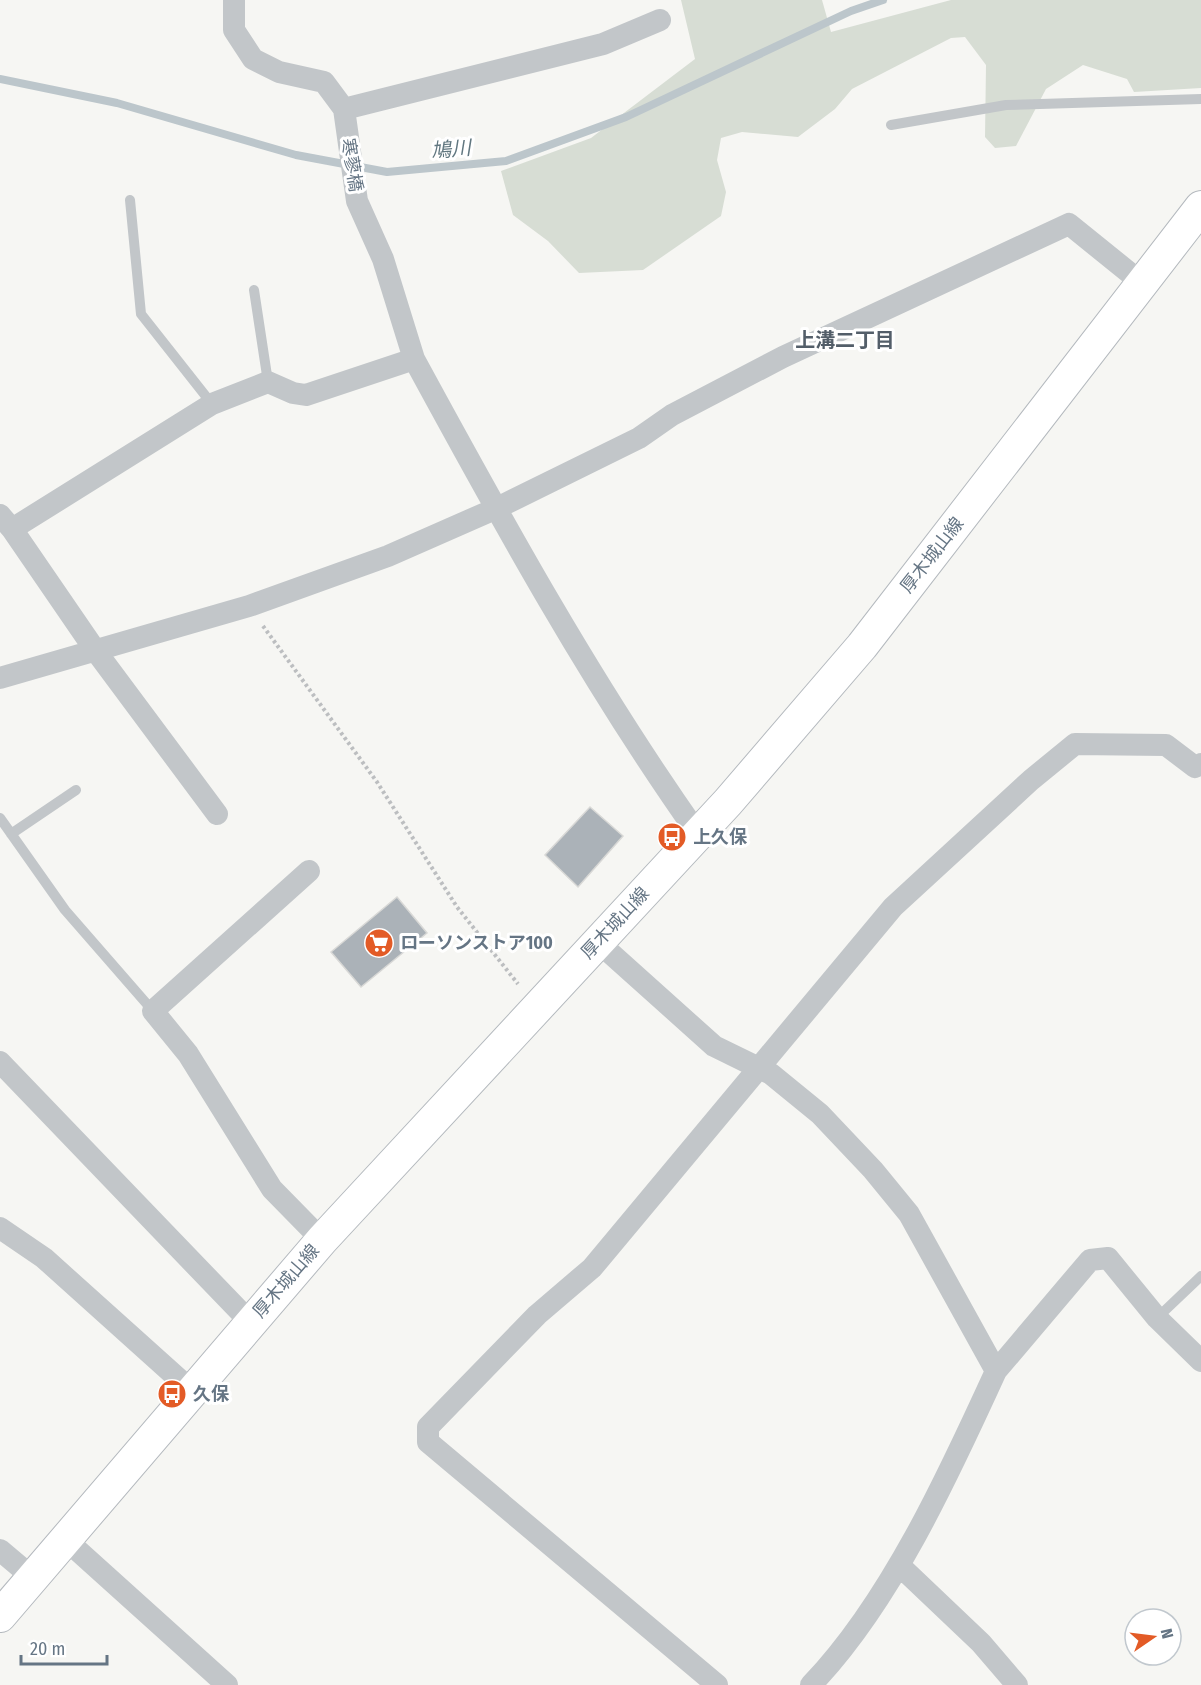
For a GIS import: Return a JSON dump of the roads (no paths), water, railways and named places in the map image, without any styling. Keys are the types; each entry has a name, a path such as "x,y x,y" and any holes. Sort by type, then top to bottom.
{"main road":[{"name":"厚木城山線","path":"0,1616 322,1240 698,834 862,646 1201,207"}],"street":[{"path":"234,0 234,30 253,59 279,72 324,82 337,96 345,119 603,44 660,20"},
{"name":"寒蓼橋","path":"345,119 357,201 384,259 414,358 495,509 626,729 698,834"},
{"path":"0,678 249,606 388,556 495,509 639,438 672,415 783,357 1069,224 1142,284"},
{"path":"217,814 95,650 6,522 212,404 268,382 293,393 306,394 414,358"},
{"path":"717,1685 428,1442 428,1427 537,1315 592,1268 893,906 1031,780 1075,744 1166,745 1199,767"},
{"path":"309,871 153,1011 188,1054 272,1189 322,1240"},
{"path":"598,942 714,1046 758,1066 820,1114 873,1170 909,1214 996,1371"},
{"path":"0,1062 250,1322"},
{"path":"0,1228 44,1258 192,1391"},
{"path":"811,1685 827,1668 900,1566 996,1371 1090,1260 1108,1258 1157,1318 1201,1361"},
{"path":"65,1539 227,1685"},
{"path":"0,1550 32,1577"},
{"path":"900,1566 981,1642 1017,1685"}],"lane":[{"path":"891,125 1006,105 1201,99"},
{"path":"130,200 141,314 212,404"},
{"path":"254,290 268,382"},
{"path":"11,834 76,790"},
{"path":"0,818 64,910 153,1011"},
{"path":"1157,1318 1201,1276"}],"waterway":[{"name":"鳩川","path":"0,79 117,103 296,155 387,172 506,161 626,117 851,11 883,0"}],"place":[{"name":"上久保","path":"672,837"},
{"name":"ローソンストア100","path":"379,943"},
{"name":"久保","path":"172,1394"}],"district":[{"name":"上溝二丁目","path":"845,340"}]}
